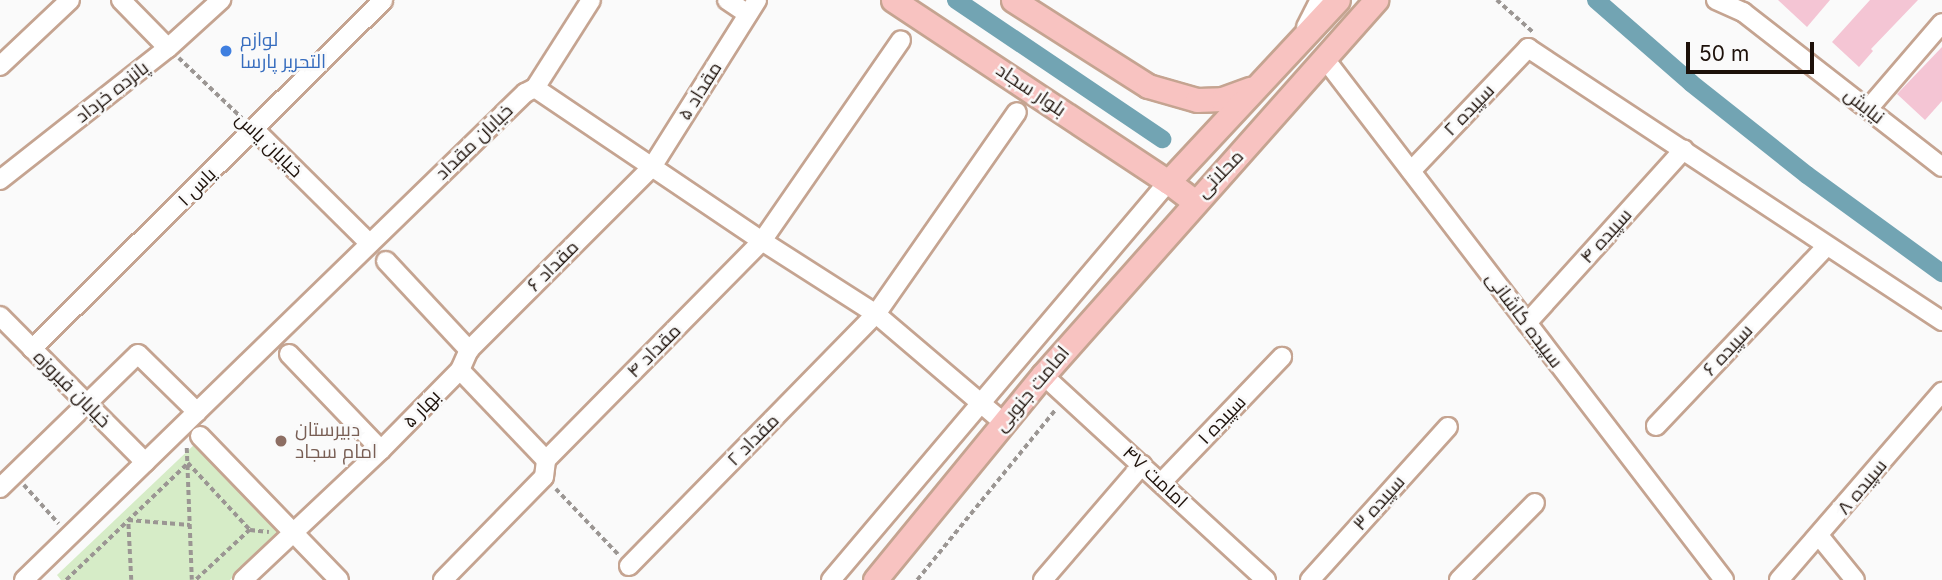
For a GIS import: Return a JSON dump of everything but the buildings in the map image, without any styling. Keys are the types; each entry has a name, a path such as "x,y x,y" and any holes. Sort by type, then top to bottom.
{"main road":[{"name":"بلوار سجاد","path":"893,0 1168,182"},
{"path":"1013,0 1148,86 1196,100 1223,99 1259,85"},
{"name":"محلاتی","path":"1338,0 1168,182 1195,202 1376,0"},
{"name":"امامت جنوبی","path":"875,580 1042,375 1195,202"}],"street":[{"path":"0,66 70,0"},
{"path":"121,0 168,48"},
{"name":"پانزده خرداد","path":"0,180 168,48 221,0"},
{"name":"یاس ۱","path":"33,349 383,0"},
{"path":"591,0 536,88 762,241 876,314 1004,423"},
{"path":"727,0 752,7"},
{"path":"1295,49 1320,0"},
{"name":"نیایش","path":"1716,0 1749,6 1868,109 1939,161"},
{"name":"مقداد ۵","path":"652,167 752,7"},
{"path":"1868,109 1942,23"},
{"name":"مقداد ۴","path":"443,580 762,241 901,40"},
{"path":"1528,48 1942,321"},
{"name":"سپیده ۲","path":"1411,171 1528,48"},
{"name":"سپیده کاشانی","path":"1325,60 1724,580"},
{"name":"خیابان مقداد","path":"24,580 525,93 536,88"},
{"name":"مقداد ۲","path":"629,565 876,314 1017,112"},
{"name":"خیابان یاس","path":"254,129 369,243"},
{"name":"سپیده ۴","path":"1527,323 1684,149"},
{"name":"مقداد ۶","path":"460,370 469,350 652,167"},
{"path":"831,580 1168,182"},
{"name":"سپیده ۶","path":"1656,426 1827,246"},
{"path":"386,261 469,350"},
{"name":"خیابان فیروزه","path":"0,316 145,462"},
{"path":"0,488 138,354 197,412"},
{"path":"289,354 382,450"},
{"name":"سپیده ۱","path":"1161,484 1282,357"},
{"path":"460,370 545,469"},
{"name":"بهار ۵","path":"243,580 382,450 460,370"},
{"name":"امامت ۴۷","path":"1042,375 1265,580"},
{"name":"سپیده ۸","path":"1781,579 1820,537 1942,392"},
{"name":"سپیده ۳","path":"1310,580 1448,427"},
{"path":"200,436 339,580"},
{"path":"1043,580 1142,465"},
{"path":"1460,580 1535,503"},
{"path":"1820,537 1855,580"}],"path":[{"path":"1497,0 1534,31 1528,48"},
{"name":"خیابان یاس","path":"168,48 254,129"},
{"path":"917,580 1066,397"},
{"path":"66,580 188,463"},
{"path":"188,463 194,580"},
{"path":"188,463 250,530 194,580"},
{"path":"545,469 629,565"},
{"path":"14,475 70,535"},
{"path":"128,520 190,525"},
{"path":"128,520 131,580"}],"green space":[{"path":"197,442 282,531 230,580 61,580 57,575"}],"waterway":[{"path":"956,0 1162,139"},
{"path":"1596,0 1691,83 1807,175 1942,273"}],"place":[{"name":"لوازم التحریر پارسا","path":"226,51"},
{"name":"دبیرستان امام سجاد","path":"281,441"}]}
